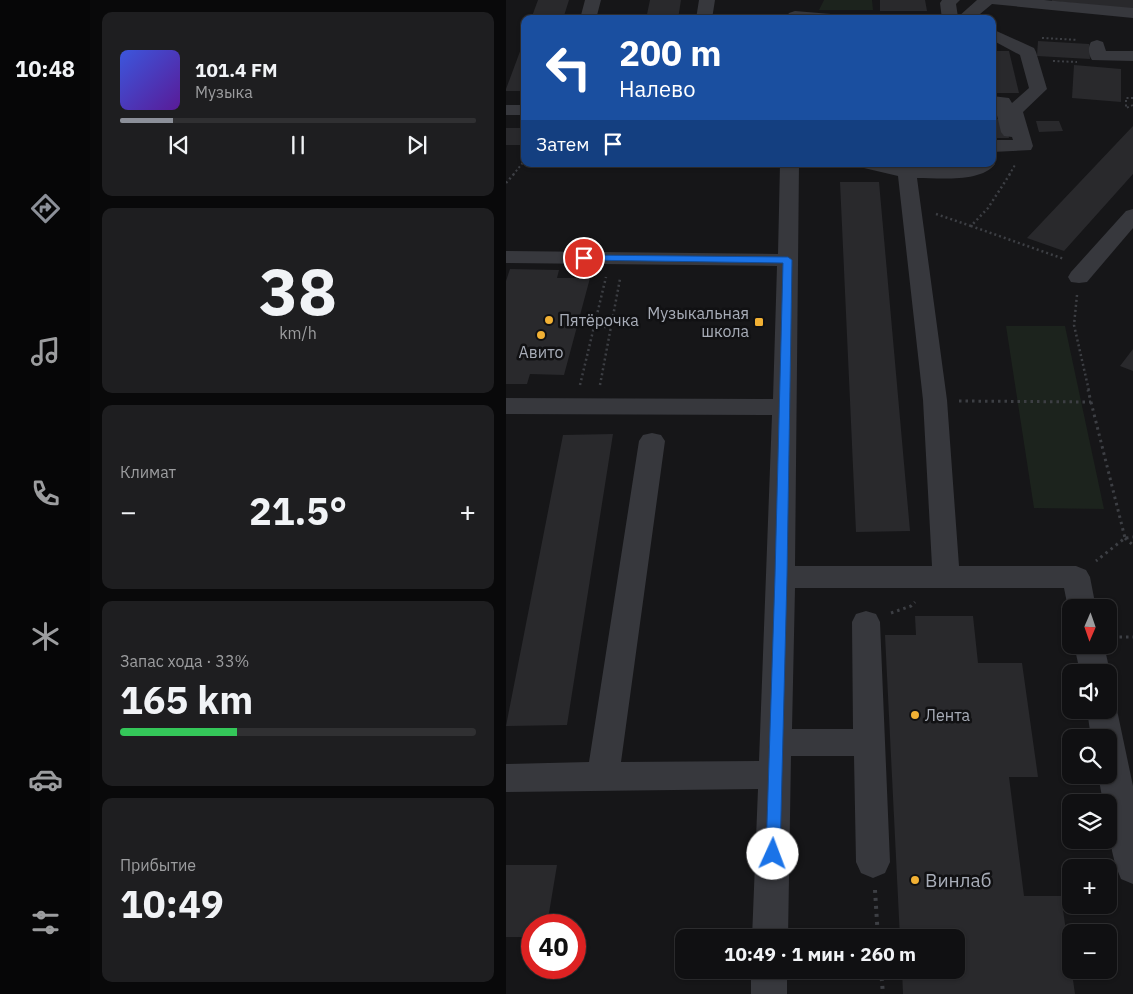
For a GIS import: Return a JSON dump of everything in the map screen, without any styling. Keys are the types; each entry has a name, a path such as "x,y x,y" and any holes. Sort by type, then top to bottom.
{"street":[{"path":"589,15 593,0"},
{"path":"705,15 707,0"},
{"path":"795,15 800,0"},
{"path":"969,15 987,0"},
{"path":"994,0 1133,13"},
{"path":"996,36 1028,52 1038,89 1014,111 1019,146"},
{"path":"1094,47 1133,56"},
{"path":"996,102 1003,102 1019,146"},
{"path":"506,110 521,110"},
{"path":"996,146 1019,146"},
{"path":"996,158 1019,146"},
{"path":"770,929 781,576 790,167"},
{"path":"884,167 907,172 966,172 978,167"},
{"path":"907,172 935,400 946,576"},
{"path":"1084,272 1133,215"},
{"path":"506,257 788,260"},
{"path":"506,406 785,407"},
{"path":"603,778 652,441"},
{"path":"781,576 1076,577 1080,599"},
{"path":"866,622 873,862"},
{"path":"776,743 870,742"},
{"path":"506,778 684,780 733,774 775,776"},
{"path":"1116,784 1133,868"},
{"path":"769,994 770,979"}],"path":[{"path":"996,35 1094,47 1099,62 1030,60"},
{"path":"1133,98 1126,98 1126,108 1133,105"},
{"path":"971,226 988,208 1013,169 1019,146"},
{"path":"506,183 521,165"},
{"path":"912,206 971,226 1084,272 1074,325 1125,538 1133,546"},
{"path":"596,407 623,258"},
{"path":"572,385 580,385 607,271"},
{"path":"594,327 611,327"},
{"path":"935,400 1091,402"},
{"path":"1076,577 1125,538 1133,536"},
{"path":"1117,637 1133,636"},
{"path":"873,862 877,929"},
{"path":"882,979 883,994"}],"shaded area":[{"path":"824,0 872,0 873,10 819,10"},
{"path":"1006,326 1065,326 1104,509 1034,508"}],"building":[{"path":"538,0 569,0 564,15 532,15"},
{"path":"650,0 681,0 679,15 647,15"},
{"path":"880,0 925,0 927,11 880,11"},
{"path":"1133,0 1133,9 1052,1"},
{"path":"1038,41 1089,44 1090,59 1037,56"},
{"path":"521,49 521,91 506,91"},
{"path":"996,51 1009,51 1019,93 996,93"},
{"path":"1074,65 1121,69 1121,102 1072,98"},
{"path":"996,119 1005,119 1009,138 996,138"},
{"path":"1036,121 1059,121 1063,131 1039,132"},
{"path":"1133,126 1133,174 1064,251 1027,238"},
{"path":"506,128 521,128 521,145 506,145"},
{"path":"840,182 879,182 910,531 856,532"},
{"path":"510,269 559,270 557,278 590,278 564,375 530,374 527,384 506,384 506,281"},
{"path":"1133,349 1133,371 1120,366"},
{"path":"613,434 567,725 506,726 563,435"},
{"path":"915,616 973,616 978,663 1022,663 1038,777 1009,777 1024,896 1061,896 1062,914 1064,914 1065,924 1062,924 1062,979 1073,979 1075,994 903,994 902,979 965,979 965,929 900,929 885,635 916,635"},
{"path":"506,865 557,865 549,914 521,914 521,937 506,937"}],"place":[{"name":"Пятёрочка","path":"549,320"},
{"name":"Музыкальная школа","path":"759,322"},
{"name":"Авито","path":"541,335"},
{"name":"Лента","path":"915,715"},
{"name":"Винлаб","path":"915,880"}],"route":[{"path":"584,258 788,260 773,854"}]}
